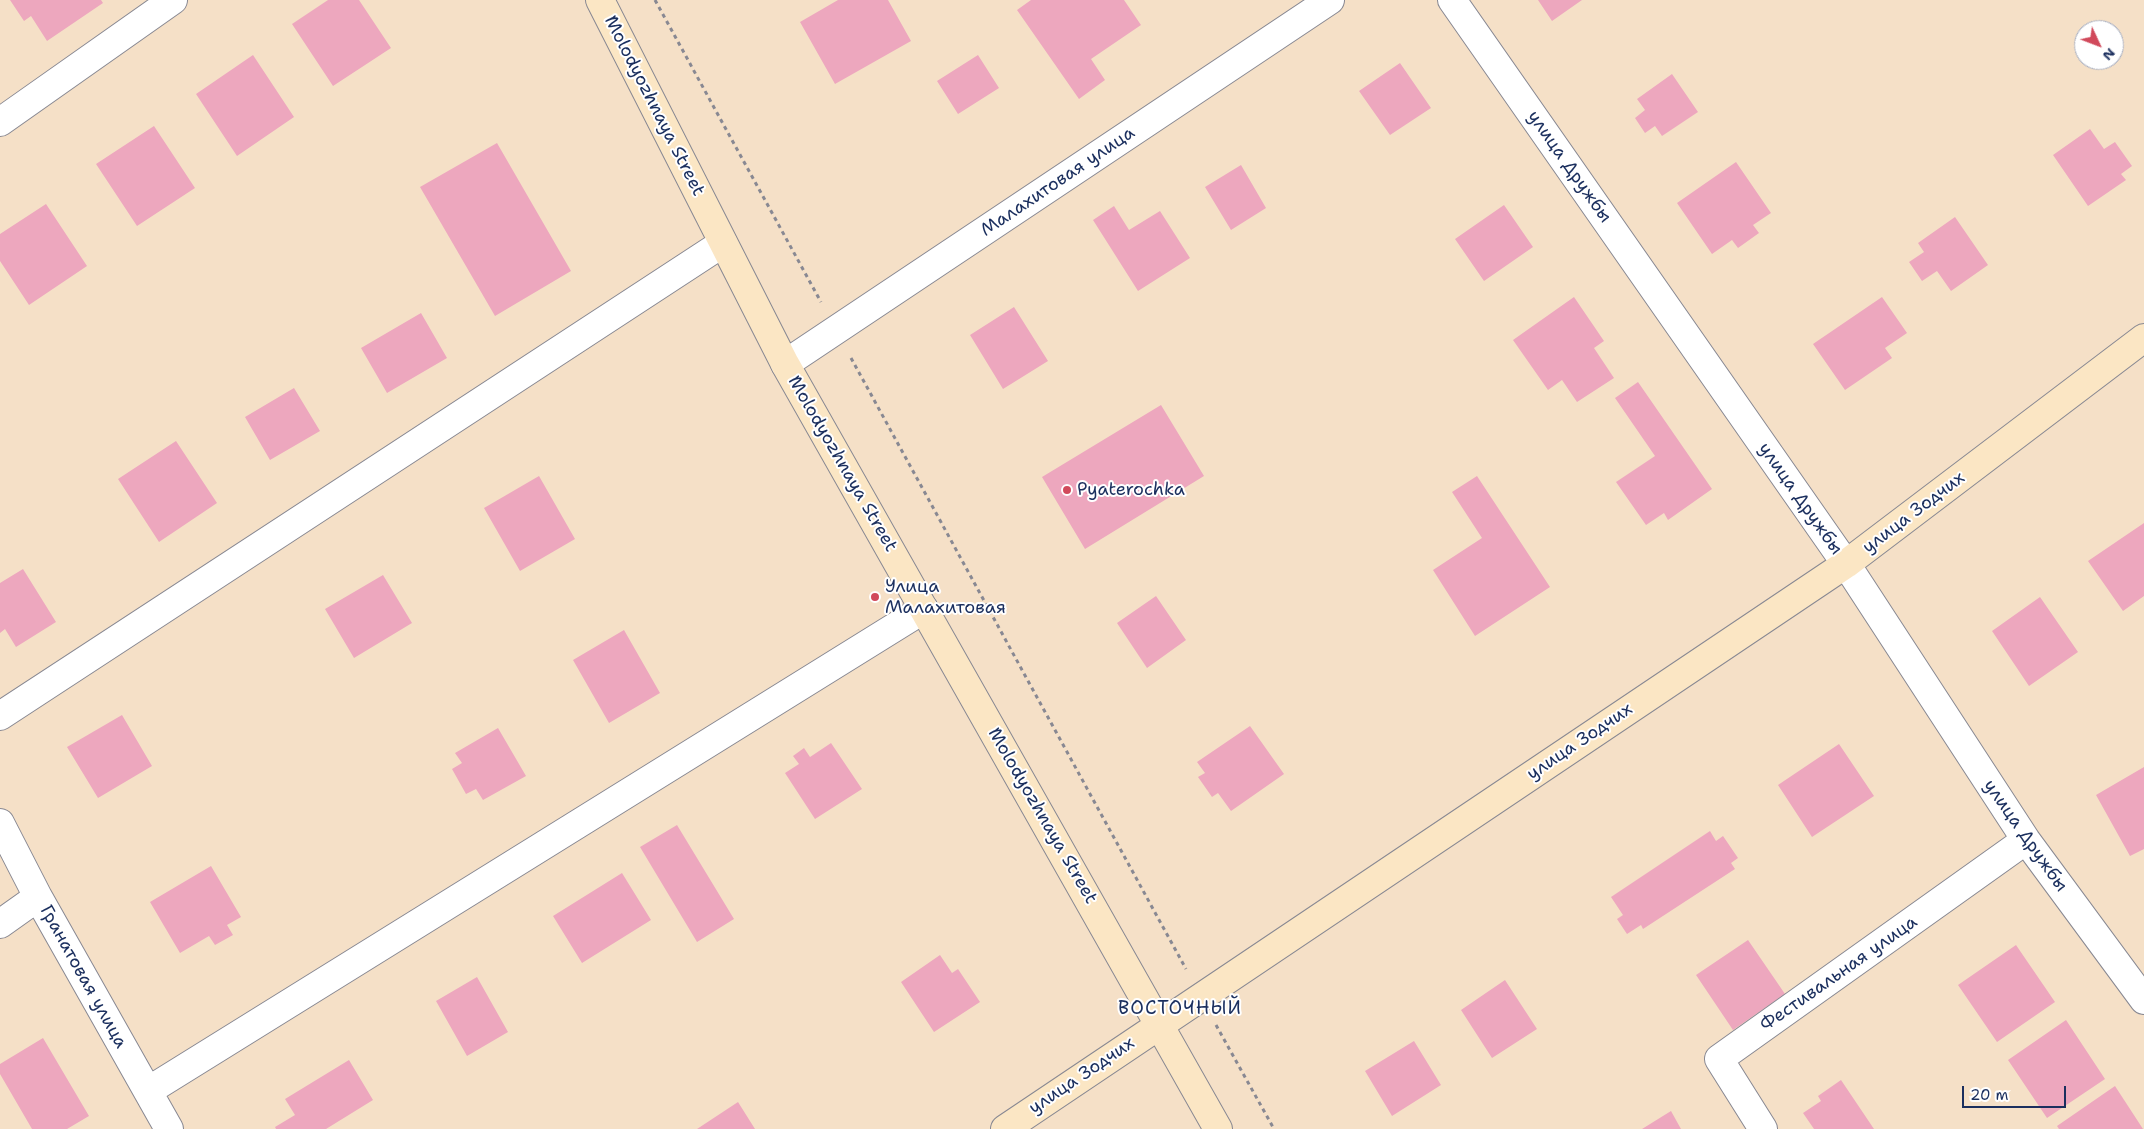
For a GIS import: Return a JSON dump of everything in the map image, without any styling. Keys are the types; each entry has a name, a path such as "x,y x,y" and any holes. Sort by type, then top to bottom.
{"street":[{"path":"0,122 173,0"},
{"name":"Molodyozhnaya Street","path":"600,0 785,364 1160,1023 1218,1129"},
{"name":"Малахитовая улица","path":"785,364 1330,0"},
{"name":"улица Дружбы","path":"1452,0 1846,564 2026,840 2144,1000"},
{"path":"0,716 723,242"},
{"name":"улица Зодчих","path":"1005,1129 1200,996 1846,564 2144,338"},
{"path":"148,1091 924,609"},
{"name":"Гранатовая улица","path":"0,823 38,897 169,1129"},
{"name":"Фестивальная улица","path":"1763,1129 1719,1058 2026,840"},
{"path":"0,924 38,897"}],"path":[{"path":"655,0 1274,1129"}],"building":[{"path":"10,0 101,0 103,3 47,41 31,16 24,21"},
{"path":"328,0 359,0 391,48 333,86 292,24"},
{"path":"838,0 888,0 911,41 835,84 800,22"},
{"path":"1031,0 1124,0 1141,25 1091,59 1105,80 1079,99 1017,10"},
{"path":"1538,0 1582,0 1552,21"},
{"path":"253,55 294,117 237,156 196,94"},
{"path":"978,55 999,88 958,114 937,81"},
{"path":"1400,63 1431,108 1390,135 1359,91"},
{"path":"1672,74 1698,112 1662,136 1655,126 1645,133 1635,118 1645,110 1637,99"},
{"path":"154,126 195,188 137,226 96,164"},
{"path":"2090,129 2104,149 2115,142 2132,166 2121,174 2126,180 2088,206 2053,155"},
{"path":"497,143 571,271 495,316 420,187"},
{"path":"1736,162 1771,213 1753,225 1759,233 1738,248 1732,240 1712,254 1677,203"},
{"path":"1241,165 1266,208 1231,230 1205,187"},
{"path":"46,204 87,266 29,305 0,261 0,234"},
{"path":"1504,205 1533,247 1484,281 1455,239"},
{"path":"1114,206 1129,230 1160,211 1190,258 1138,291 1093,220"},
{"path":"1955,217 1988,265 1951,291 1937,271 1922,281 1909,262 1924,252 1918,243"},
{"path":"1574,297 1604,341 1594,348 1614,378 1577,402 1562,380 1548,390 1513,340"},
{"path":"1882,297 1907,333 1885,348 1892,358 1845,390 1813,344"},
{"path":"1014,307 1048,361 1003,389 970,335"},
{"path":"421,313 447,358 387,393 361,348"},
{"path":"1638,382 1712,489 1668,520 1664,513 1646,525 1616,482 1655,456 1615,398"},
{"path":"294,388 320,431 270,460 245,417"},
{"path":"1161,405 1204,476 1085,549 1042,477"},
{"path":"176,441 217,503 159,542 118,479"},
{"path":"539,476 575,539 520,571 484,508"},
{"path":"1477,476 1550,587 1475,636 1433,570 1482,538 1452,492"},
{"path":"2144,523 2144,596 2123,611 2088,561"},
{"path":"23,569 56,622 16,647 5,629 0,633 0,583"},
{"path":"383,575 412,623 354,658 325,609"},
{"path":"1156,596 1186,640 1147,668 1117,623"},
{"path":"2040,597 2078,652 2029,686 1992,631"},
{"path":"624,630 660,693 609,723 573,660"},
{"path":"122,715 152,766 98,798 67,747"},
{"path":"1250,726 1284,774 1231,811 1218,793 1212,797 1198,777 1205,773 1197,762"},
{"path":"498,728 526,776 483,800 476,789 466,794 452,769 462,763 455,753"},
{"path":"831,743 862,789 815,819 785,773 799,764 793,756 804,748 810,757"},
{"path":"1839,744 1874,796 1812,837 1778,785"},
{"path":"2144,767 2144,849 2130,856 2096,795"},
{"path":"677,825 734,919 697,942 640,847"},
{"path":"1710,831 1716,841 1723,836 1738,858 1731,863 1735,869 1643,929 1641,925 1627,934 1617,919 1623,915 1611,897"},
{"path":"211,866 241,917 227,925 233,935 215,945 209,936 180,953 150,902"},
{"path":"622,873 651,920 582,963 553,916"},
{"path":"1748,940 1785,994 1733,1030 1696,975"},
{"path":"2016,945 2055,1002 1997,1042 1958,985"},
{"path":"940,955 952,973 958,969 980,1002 934,1032 901,982"},
{"path":"477,977 508,1032 467,1056 436,1001"},
{"path":"1505,980 1537,1029 1492,1058 1461,1010"},
{"path":"2066,1020 2105,1079 2047,1118 2008,1060"},
{"path":"43,1038 89,1116 67,1129 32,1129 0,1074 0,1064"},
{"path":"1414,1041 1441,1085 1392,1116 1365,1071"},
{"path":"349,1060 373,1100 326,1129 276,1129 275,1127 295,1115 285,1099"},
{"path":"1841,1080 1874,1129 1814,1129 1803,1113 1821,1101 1818,1096"},
{"path":"2115,1086 2143,1129 2059,1129 2057,1126"},
{"path":"738,1102 755,1129 697,1129"},
{"path":"1671,1111 1681,1129 1642,1129"}],"place":[{"name":"Pyaterochka","path":"1067,490"},
{"name":"Улица Малахитовая","path":"875,597"}],"district":[{"name":"ВОСТОЧНЫЙ","path":"1180,1009"}]}
